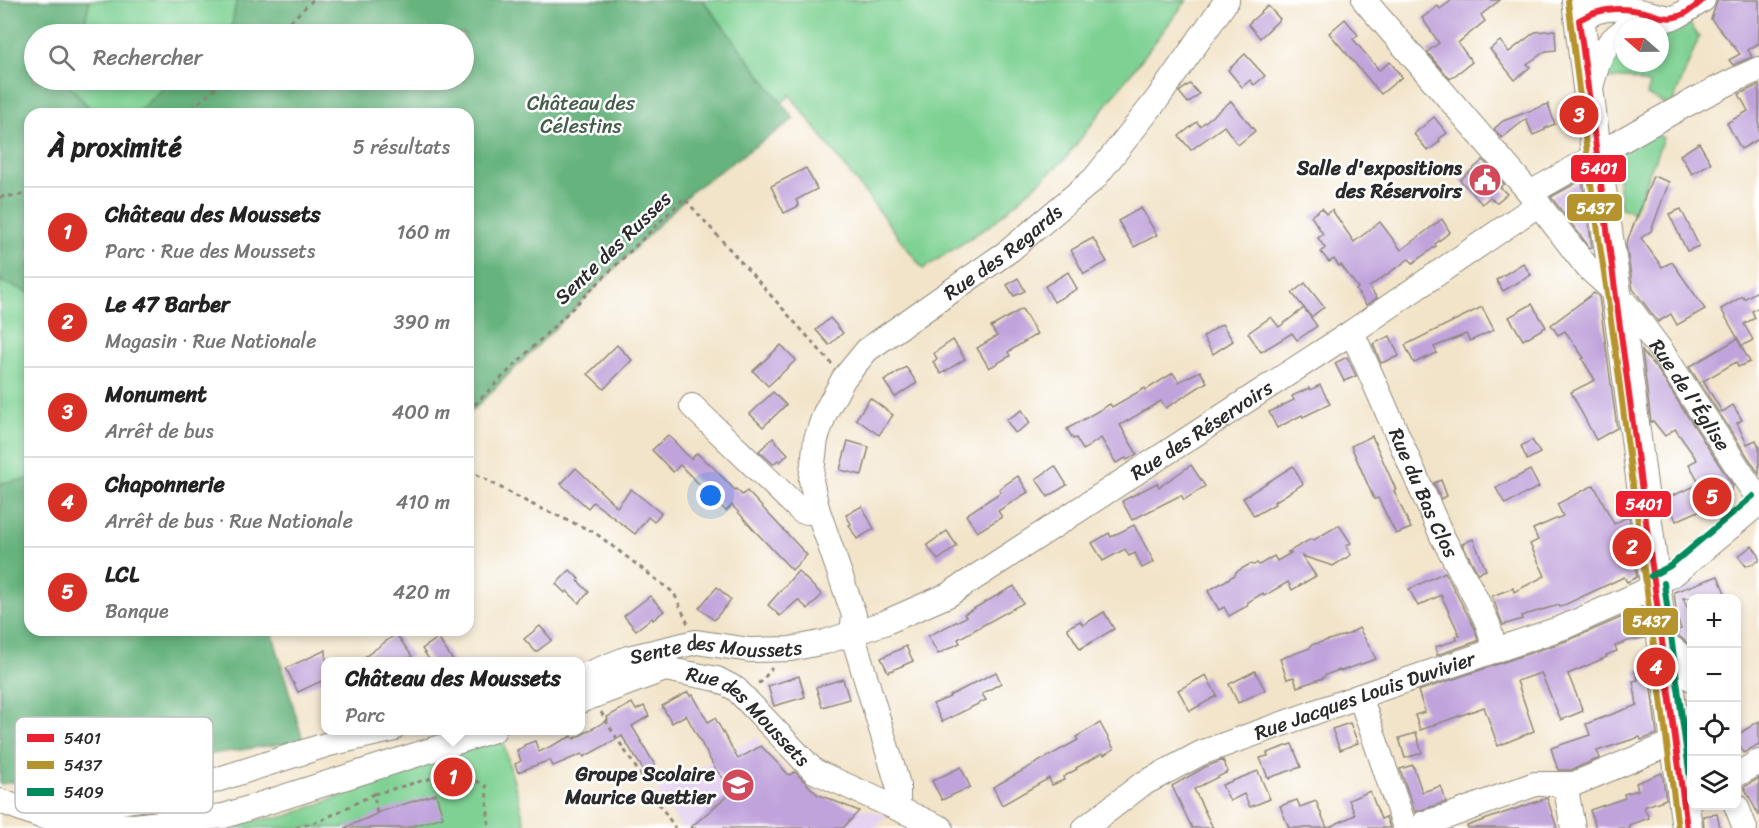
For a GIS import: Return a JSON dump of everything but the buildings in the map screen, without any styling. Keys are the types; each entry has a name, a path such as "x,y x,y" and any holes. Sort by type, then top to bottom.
{"main road":[{"path":"1578,10 1687,828"}],"street":[{"name":"Rue des Regards","path":"898,808 898,784 852,633 854,615 817,508 811,480 816,440 825,413 844,378 867,350 1010,250 1094,179 1158,98 1227,0"},
{"name":"Rue de l'Église","path":"1364,0 1534,199 1587,267 1631,310 1663,353 1759,502"},
{"path":"1669,18 1678,16 1703,0"},
{"path":"1578,10 1600,27 1615,22"},
{"path":"1589,93 1601,53 1615,31"},
{"name":"Rue des Réservoirs","path":"852,633 884,623 948,595 1352,332 1611,145 1759,69"},
{"name":"Rue du Bas Clos","path":"1352,332 1442,536 1488,624 1495,651"},
{"path":"692,406 801,511 808,512 817,508"},
{"name":"Rue Jacques Louis Duvivier","path":"1085,828 1141,785 1201,753 1564,627 1639,594 1675,573 1759,502"},
{"name":"Sente des Moussets","path":"585,674 628,658 696,642 750,650 790,649 825,642 852,633"},
{"path":"1662,644 1674,648 1687,666"},
{"name":"Rue des Moussets","path":"587,699 665,669 717,679 736,689 814,771 941,828"},
{"path":"1360,696 1415,827 1535,784 1574,784 1675,742"},
{"path":"213,781 329,744 369,735"},
{"path":"32,813 42,817 80,823 134,826 224,816 478,735"},
{"path":"1741,773 1759,762"},
{"path":"1564,784 1573,828"},
{"path":"0,800 15,806"},
{"path":"1739,810 1745,828"}],"path":[{"path":"288,24 313,0"},
{"path":"192,108 213,90"},
{"path":"0,197 24,195"},
{"name":"Sente des Russes","path":"474,405 684,198 844,378"},
{"path":"474,473 531,504 594,532 674,593 696,642"},
{"path":"736,689 761,682 773,667 790,663 790,649"},
{"path":"587,699 609,726 675,828"},
{"path":"296,828 322,820 374,794 458,771 486,786 489,828"},
{"path":"374,794 377,814"}],"shaded area":[{"name":"Groupe Scolaire Maurice Quettier","path":"757,737 761,746 789,775 795,772 817,794 838,803 888,815 875,828 681,828 657,791"}],"green space":[{"name":"Château des Célestins","path":"0,0 1187,0 1065,159 992,224 923,269 790,95 773,112 474,113 474,108 24,108 24,636 29,636 0,765"},
{"path":"0,0 90,0 84,24 24,24 24,90 74,90 90,108 24,108 24,291 0,281"},
{"path":"236,0 703,0 794,119 693,190 474,409 474,108 142,108 161,90 474,90 474,24 232,24"},
{"path":"1688,21 1699,37 1671,107 1647,95 1650,85 1629,78 1603,79 1605,57 1615,48 1615,72 1669,72 1669,28"},
{"path":"1650,131 1663,138 1634,213 1621,208 1615,148"},
{"path":"24,480 24,636 273,636 303,741 213,754 213,717 15,717 15,782 0,784 1,483"},
{"path":"502,737 526,828 177,828 284,817"}],"transit line":[{"name":"5401","path":"1687,828 1579,20 1597,12 1615,9 1633,10 1672,18 1687,13 1703,0"},
{"name":"5437","path":"1568,1 1678,828"},
{"name":"5409","path":"1651,576 1670,566 1753,496"},
{"name":"5409","path":"1664,583 1687,756"}],"place":[{"name":"Monument","path":"1579,115"},
{"name":"Salle d'expositions des Réservoirs","path":"1485,180"},
{"name":"LCL","path":"1712,497"},
{"name":"Le 47 Barber","path":"1632,547"},
{"name":"Chaponnerie","path":"1656,667"},
{"name":"Château des Moussets","path":"453,777"},
{"name":"Groupe Scolaire Maurice Quettier","path":"738,785"}]}
